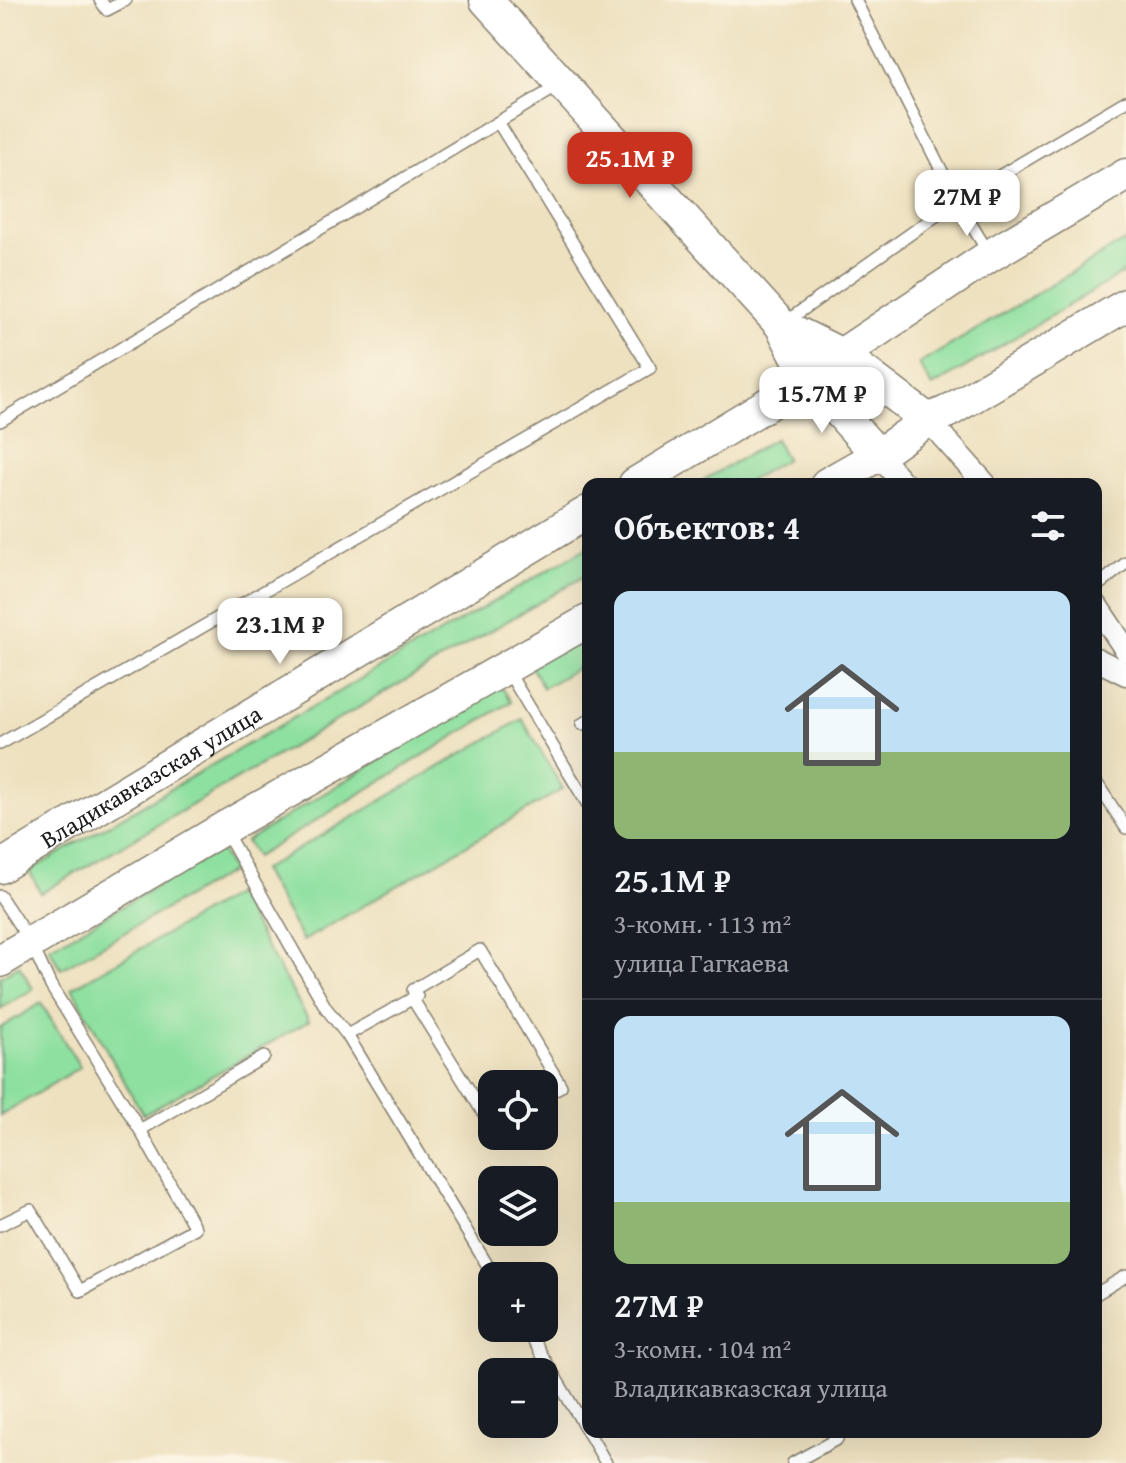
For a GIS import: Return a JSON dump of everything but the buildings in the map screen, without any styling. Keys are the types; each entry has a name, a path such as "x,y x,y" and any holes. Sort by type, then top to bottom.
{"main road":[{"path":"486,0 781,325 808,377 878,455"},
{"path":"645,478 808,377 991,255 1126,175"},
{"path":"838,478 878,455 928,420 947,412 1126,305"},
{"path":"781,325 842,355 928,420"},
{"name":"Владикавказская улица","path":"0,867 582,516"},
{"path":"0,961 224,828 582,624"}],"street":[{"path":"928,420 980,478"},
{"path":"878,455 899,478"},
{"path":"1102,614 1126,650"},
{"path":"1102,662 1126,674"}],"lane":[{"path":"100,0 107,10 126,0"},
{"path":"855,0 957,201 991,255"},
{"path":"0,421 562,84"},
{"path":"781,325 957,201 1126,101"},
{"path":"0,744 650,368 498,122"},
{"path":"1102,582 1126,563"},
{"path":"506,668 582,795"},
{"path":"1102,791 1126,828"},
{"path":"224,828 326,1008 347,1035 485,1262"},
{"path":"0,896 31,943 51,986 140,1130 195,1228 80,1291 31,1210 0,1225"},
{"path":"347,1035 417,996 413,990 480,950 551,1070"},
{"path":"412,998 478,1104"},
{"path":"140,1130 264,1057"},
{"path":"1102,1290 1126,1276"},
{"path":"534,1342 582,1422"},
{"path":"591,1438 606,1463"},
{"path":"793,1463 837,1439"}],"green space":[{"path":"1126,240 1126,271 932,387 919,364"},
{"path":"775,439 786,459 753,478 707,478"},
{"path":"582,550 582,577 41,893 29,871"},
{"path":"582,635 582,665 543,688 530,665"},
{"path":"501,686 511,702 256,857 246,841"},
{"path":"522,719 563,789 303,941 262,870"},
{"path":"220,850 232,871 61,969 49,948"},
{"path":"236,894 309,1021 143,1115 72,988"},
{"path":"19,965 33,989 0,1009 0,977"},
{"path":"41,1003 80,1067 0,1116 0,1028"}]}
